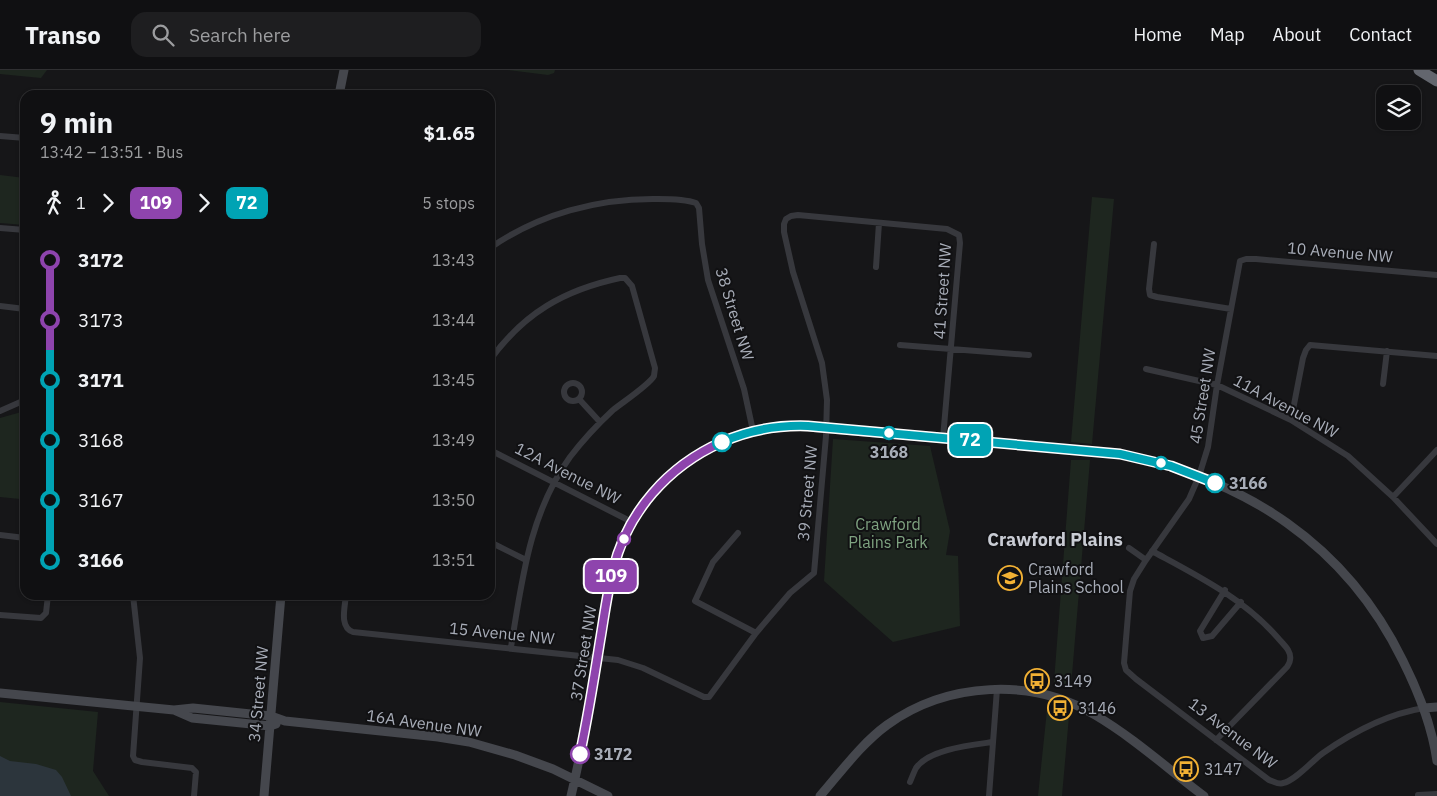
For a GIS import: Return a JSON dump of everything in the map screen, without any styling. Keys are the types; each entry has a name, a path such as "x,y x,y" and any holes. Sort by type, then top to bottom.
{"highway":[{"path":"1420,70 1437,81"}],"street":[{"path":"340,90 344,70"},
{"path":"0,136 20,138"},
{"name":"38 Street NW","path":"495,245 534,223 568,210 591,205 616,201 653,199 690,201 698,204 708,280 744,389 753,431"},
{"name":"39 Street NW","path":"707,698 756,633 790,593 814,573 826,428 827,400 825,376 788,254 784,227 788,217 798,215 879,223"},
{"path":"876,267 879,223"},
{"name":"41 Street NW","path":"879,223 947,229 959,234 960,243 943,438"},
{"path":"0,228 20,230"},
{"path":"1154,244 1150,294 1157,297 1231,309"},
{"name":"10 Avenue NW","path":"1240,261 1256,259 1437,275"},
{"name":"45 Street NW","path":"1125,666 1130,591 1134,579 1189,499 1208,447 1217,385 1240,261"},
{"path":"495,354 516,329 537,311 554,301 587,286 626,278 634,295 653,358 654,375 648,383 600,422 573,453 555,482 536,524 526,560 511,648"},
{"path":"0,306 20,308"},
{"name":"41 Street NW","path":"900,345 1029,355"},
{"path":"1291,420 1303,358 1310,345 1437,356"},
{"path":"1383,384 1387,351"},
{"name":"11A Avenue NW","path":"1146,369 1206,381 1291,420 1338,449 1394,497 1437,544"},
{"path":"579,399 600,422"},
{"path":"0,411 20,402"},
{"name":"37 Street NW","path":"571,796 613,568 632,522 652,494 673,472 695,456 714,445 753,431 795,426 1120,454 1171,466 1231,490 1283,520 1323,552 1366,599 1394,642 1424,708 1437,761"},
{"path":"1394,497 1437,450"},
{"name":"12A Avenue NW","path":"495,452 632,522"},
{"path":"738,533 713,562 695,600 756,633"},
{"path":"0,536 20,538"},
{"path":"495,544 526,560"},
{"path":"1129,548 1146,560"},
{"path":"1152,551 1224,590 1241,602 1258,616 1287,648 1290,660 1287,668 1216,740"},
{"path":"1224,590 1200,631 1203,638 1212,636 1241,602"},
{"path":"0,615 41,618 44,616 47,600"},
{"path":"134,600 140,658 132,752 135,760 142,762 188,766 194,769 196,776 194,796"},
{"name":"34 Street NW","path":"264,796 281,600"},
{"name":"15 Avenue NW","path":"346,600 344,620 347,629 357,633 598,656 636,664 707,698"},
{"name":"13 Avenue NW","path":"1125,666 1128,673 1268,780 1284,784 1294,778 1322,753 1360,730 1398,714 1437,707"},
{"path":"989,796 997,689"},
{"path":"820,796 870,740 896,719 948,696 997,689 1043,694 1063,700 1087,711 1121,732 1198,794"},
{"name":"16A Avenue NW","path":"0,693 174,710 193,708 271,716 285,721 462,741 515,755 575,779 608,796"},
{"name":"16A Avenue NW","path":"174,710 192,718 270,726 285,721"},
{"path":"910,782 916,767 943,751 993,742"},
{"path":"1418,795 1437,794"}],"green space":[{"path":"0,70 47,70 41,78 0,74"},
{"path":"507,70 555,70 554,73 548,75"},
{"path":"0,175 20,177 20,225 0,223"},
{"path":"1092,197 1114,199 1092,444 1071,442"},
{"path":"20,412 20,499 0,497 0,418"},
{"name":"Crawford Plains Park","path":"833,439 930,446 950,531 946,555 958,556 960,626 893,642 824,581"},
{"path":"1071,460 1090,460 1071,687 1054,682"},
{"path":"0,702 98,712 93,771 109,796 0,796"},
{"path":"1047,710 1069,716 1062,796 1038,796"}],"shaded area":[{"path":"0,756 10,761 36,764 56,770 62,777 71,796 0,796"}],"bus line":[{"name":"72","path":"722,442 759,430 808,426 1120,454 1171,466 1215,483"},
{"name":"109","path":"580,754 610,583 621,545 638,512 662,482 688,461 722,442"}],"place":[{"name":"3168","path":"889,433"},
{"name":"3166","path":"1215,483"},
{"name":"Crawford Plains School","path":"1010,578"},
{"name":"3149","path":"1037,681"},
{"name":"3146","path":"1060,708"},
{"name":"3172","path":"580,754"},
{"name":"3147","path":"1186,769"}],"district":[{"name":"Crawford Plains","path":"1055,539"}]}
